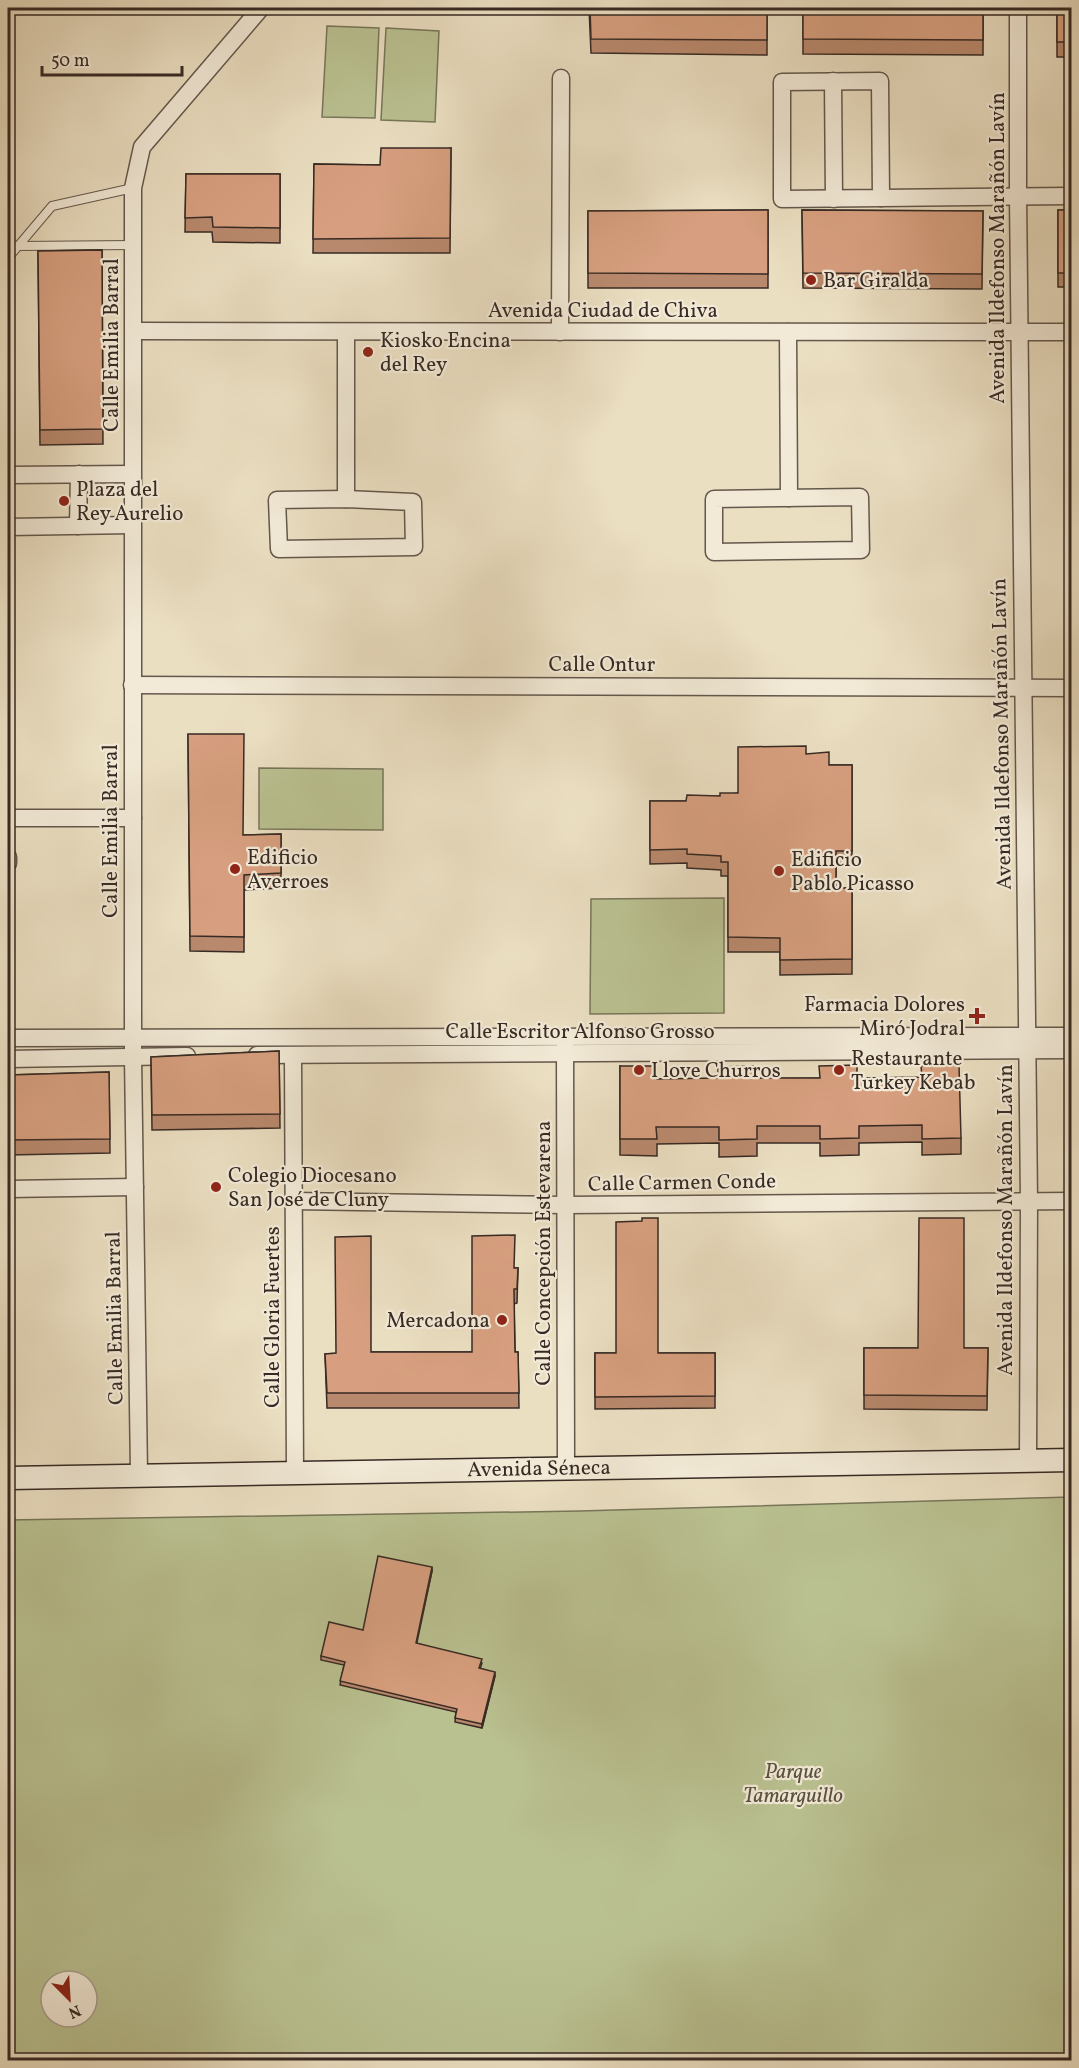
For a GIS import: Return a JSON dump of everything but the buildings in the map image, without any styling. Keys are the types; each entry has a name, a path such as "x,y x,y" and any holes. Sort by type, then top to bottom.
{"street":[{"name":"Calle Emilia Barral","path":"139,1474 133,1057 133,188 142,147 261,8"},
{"name":"Avenida Ildefonso Marañón Lavín","path":"1018,8 1029,1201 1028,1461"},
{"path":"560,332 561,78"},
{"path":"833,81 834,199"},
{"path":"881,198 880,81 782,82 782,199 834,199 1018,196 1071,196"},
{"name":"Avenida Ciudad de Chiva","path":"134,332 1071,332"},
{"path":"346,332 346,499"},
{"path":"788,332 789,498"},
{"path":"78,526 79,474"},
{"path":"8,476 132,474"},
{"path":"860,497 861,550 714,552 714,499 789,498 860,497"},
{"path":"346,499 412,502 414,547 279,549 278,500 346,499"},
{"path":"8,527 132,525"},
{"name":"Calle Ontur","path":"132,685 1071,688"},
{"path":"8,818 133,818"},
{"path":"8,857 8,863"},
{"path":"1027,1043 1071,1036"},
{"name":"Calle Escritor Alfonso Grosso","path":"8,1038 133,1037 565,1046"},
{"path":"1027,1043 1071,1050"},
{"name":"Calle Escritor Alfonso Grosso","path":"245,1055 565,1046 1027,1043"},
{"name":"Calle Concepción Estevarena","path":"565,1046 566,1468"},
{"name":"Calle Gloria Fuertes","path":"293,1054 295,1472"},
{"path":"8,1059 199,1056"},
{"path":"8,1189 135,1187"},
{"name":"Calle Carmen Conde","path":"293,1201 565,1205 1071,1200"},
{"name":"Avenida Séneca","path":"8,1478 1071,1460"}],"lane":[{"path":"8,258 52,206 133,188"},
{"path":"17,246 134,245"}],"green space":[{"path":"327,26 379,28 375,118 322,117"},
{"path":"386,28 439,31 435,122 381,120"},
{"path":"259,768 383,769 383,830 259,829"},
{"path":"724,898 724,1013 590,1014 591,899"},
{"name":"Parque Tamarguillo","path":"1071,1497 1071,2060 8,2060 8,1520 580,1511"}],"place":[{"name":"Bar Giralda","path":"811,280"},
{"name":"Kiosko Encina del Rey","path":"368,352"},
{"name":"Plaza del Rey Aurelio","path":"64,501"},
{"name":"Edificio Averroes","path":"235,869"},
{"name":"Edificio Pablo Picasso","path":"779,871"},
{"name":"Farmacia Dolores Miró Jodral","path":"977,1016"},
{"name":"I love Churros","path":"639,1070"},
{"name":"Restaurante Turkey Kebab","path":"839,1070"},
{"name":"Colegio Diocesano San José de Cluny","path":"216,1187"},
{"name":"Mercadona","path":"502,1320"}]}
